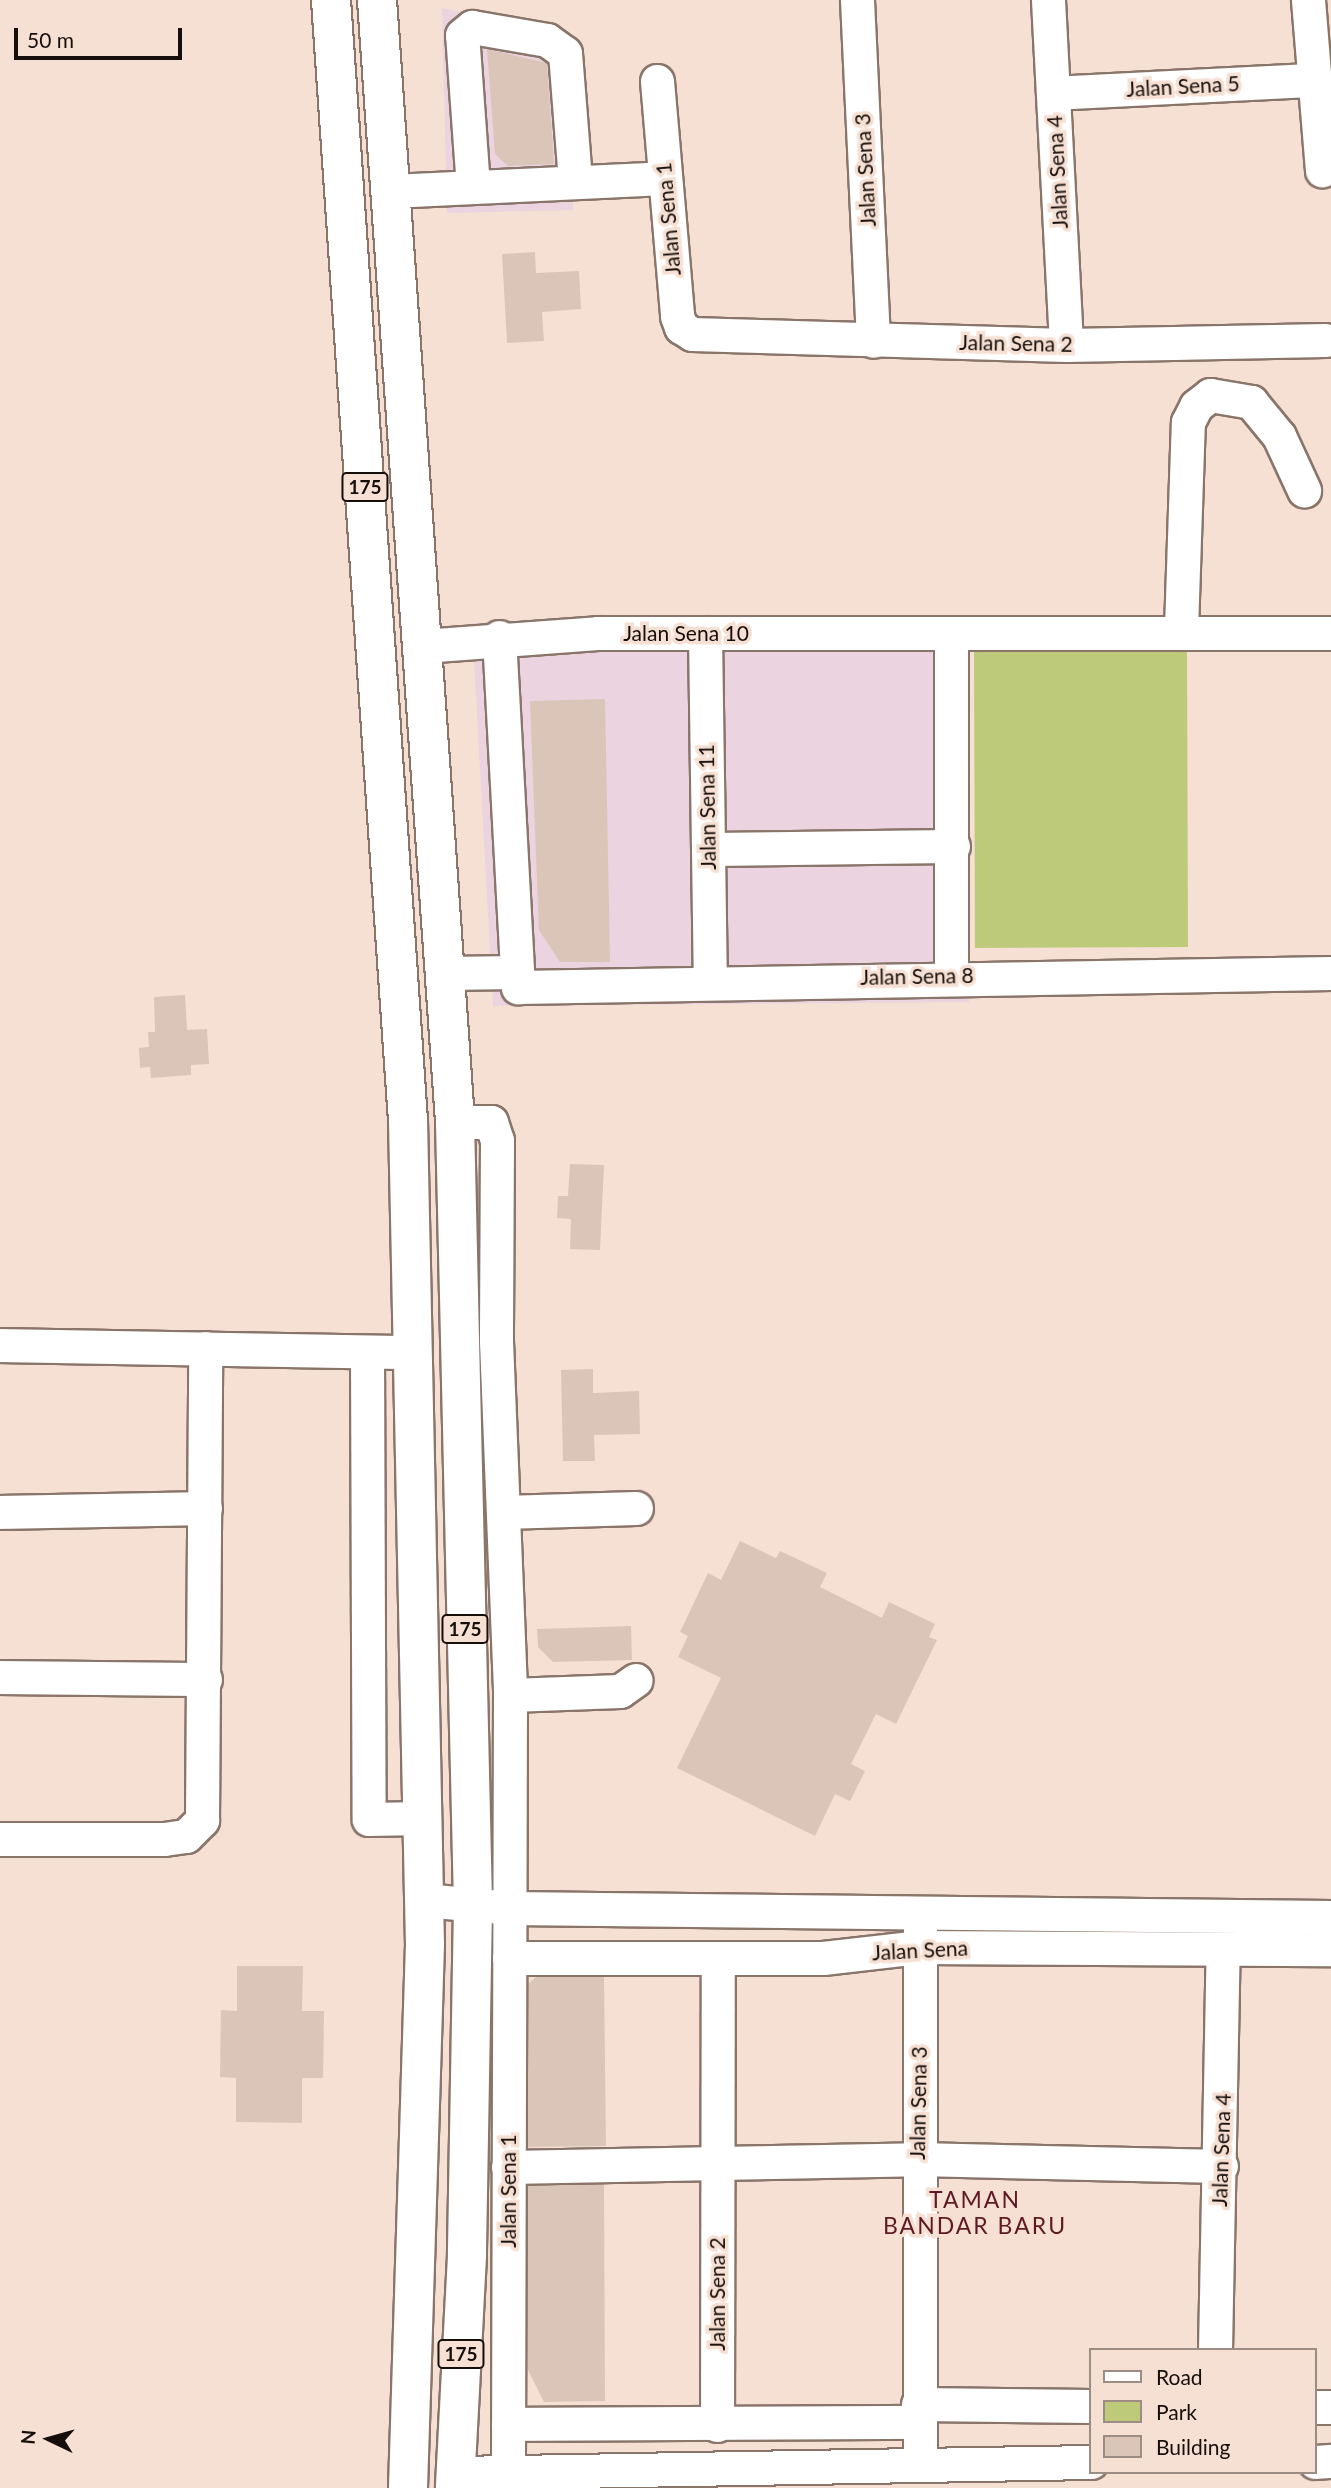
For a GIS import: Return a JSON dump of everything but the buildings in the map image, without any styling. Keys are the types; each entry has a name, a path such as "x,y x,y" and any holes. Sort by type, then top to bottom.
{"highway":[{"name":"175","path":"331,0 408,1120 424,1900 408,2488"},
{"name":"175","path":"377,0 455,1122 458,1379 472,1906 467,2256 455,2481"}],"street":[{"name":"Jalan Sena 3","path":"857,0 873,341"},
{"name":"Jalan Sena 4","path":"1048,0 1066,345"},
{"path":"1308,0 1312,80 1322,170"},
{"path":"473,187 462,35 472,27 547,40 565,53 575,181"},
{"name":"Jalan Sena 5","path":"1053,93 1312,80"},
{"name":"Jalan Sena 1","path":"657,81 677,316 681,327 707,337"},
{"path":"391,191 664,178"},
{"name":"Jalan Sena 2","path":"707,337 1066,345 1325,340"},
{"path":"1181,629 1188,422 1196,407 1210,395 1251,402 1279,436 1304,490"},
{"name":"Jalan Sena 10","path":"422,646 499,637 705,633 1181,629 1331,633"},
{"name":"Jalan Sena 11","path":"705,633 710,980"},
{"path":"951,633 951,975"},
{"path":"444,973 515,972 499,637"},
{"path":"708,849 953,846"},
{"name":"Jalan Sena 8","path":"515,972 515,982 523,988 710,980 951,975 1331,973"},
{"name":"Jalan Sena 1","path":"455,1122 484,1121 495,1130 498,1376 510,1695 508,2473"},
{"path":"0,1345 412,1352"},
{"path":"0,1839 164,1839 195,1830 205,1809 205,1348"},
{"path":"367,1352 369,1819 422,1818"},
{"path":"458,1379 498,1376"},
{"path":"461,1478 503,1476"},
{"path":"0,1512 205,1508"},
{"path":"503,1512 636,1508"},
{"path":"369,1609 418,1611"},
{"path":"0,1677 205,1679"},
{"path":"510,1695 620,1691 636,1679"},
{"path":"424,1900 510,1908 1331,1917"},
{"name":"Jalan Sena 3","path":"920,1911 917,2159 920,2462"},
{"name":"Jalan Sena","path":"509,1958 823,1958 920,1947 1331,1949"},
{"name":"Jalan Sena 4","path":"1214,2348 1221,2166 1223,1949"},
{"name":"Jalan Sena 2","path":"717,2425 718,1959"},
{"path":"508,2167 917,2159 1221,2166"},
{"path":"508,2424 717,2425 1090,2406"},
{"path":"455,2481 508,2473 541,2481 920,2462 1090,2462"}],"shaded area":[{"path":"442,8 567,38 573,210 447,213"},
{"path":"968,618 969,1002 493,1006 472,623"}],"green space":[{"path":"1187,647 1188,947 975,948 974,648"}],"district":[{"name":"TAMAN BANDAR BARU","path":"975,2212"}]}
